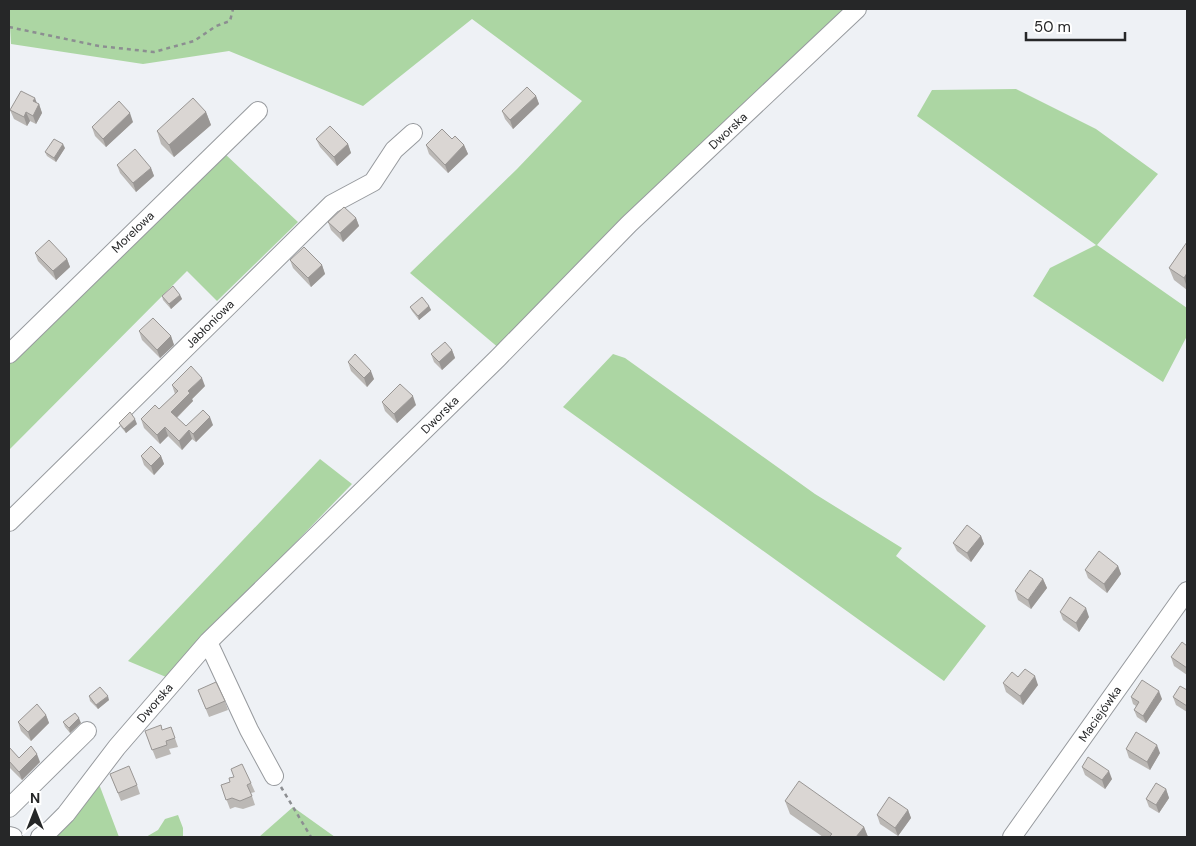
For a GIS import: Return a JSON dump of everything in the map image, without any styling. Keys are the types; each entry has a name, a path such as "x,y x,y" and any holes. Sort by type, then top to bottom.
{"street":[{"name":"Dworska","path":"40,837 66,814 117,747 208,642 498,358 629,224 858,9"},
{"name":"Morelowa","path":"9,354 258,111"},
{"name":"Jabłoniowa","path":"9,522 332,204 373,182 394,150 413,132"},
{"name":"Maciejówka","path":"1012,837 1187,591"},
{"path":"208,642 249,730 274,776"},
{"path":"9,808 87,731"},
{"path":"9,836 14,837"}],"path":[{"path":"9,28 99,46 154,52 194,41 216,26 230,20 233,9"},
{"path":"274,776 311,837"}],"green space":[{"path":"9,9 851,9 500,349 410,273 517,169 582,101 472,19 363,106 229,51 143,64 11,44"},
{"path":"1016,89 1096,129 1158,174 1097,245 1187,308 1187,336 1163,382 1033,296 1050,268 1096,245 917,116 932,90"},
{"path":"225,154 298,222 217,301 187,271 9,450 9,363"},
{"path":"613,354 625,358 815,494 902,548 896,556 986,626 944,681 563,407"},
{"path":"320,459 352,484 166,677 128,661"},
{"path":"99,784 119,837 55,837"},
{"path":"293,807 335,837 259,837"},
{"path":"178,815 183,828 183,837 146,837 158,830 165,819"}],"building":[{"path":"527,87 536,96 510,120 502,111"},
{"path":"21,91 35,98 33,101 39,104 33,116 26,112 24,117 10,110"},
{"path":"193,98 206,112 169,145 157,131"},
{"path":"119,101 130,113 103,139 92,127"},
{"path":"330,126 348,144 334,157 316,139"},
{"path":"442,129 452,139 455,136 464,145 445,165 426,145"},
{"path":"54,139 63,144 54,158 45,152"},
{"path":"135,149 151,168 133,183 117,165"},
{"path":"344,207 356,218 340,233 328,222"},
{"path":"49,240 67,259 53,271 35,253"},
{"path":"1187,242 1187,273 1184,278 1169,268"},
{"path":"304,247 322,265 308,278 290,260"},
{"path":"173,286 180,295 169,304 162,296"},
{"path":"422,297 429,306 418,316 410,307"},
{"path":"153,318 171,336 157,350 139,331"},
{"path":"445,342 452,350 439,362 431,354"},
{"path":"355,354 371,371 364,378 348,362"},
{"path":"191,366 202,378 188,391 190,393 171,412 186,426 203,410 210,417 193,434 189,430 179,441 165,427 157,435 141,419 155,405 159,409 178,391 172,385"},
{"path":"400,384 413,396 394,414 382,402"},
{"path":"130,412 135,419 124,429 119,423"},
{"path":"151,446 161,456 151,466 141,456"},
{"path":"967,525 981,536 967,553 953,543"},
{"path":"1099,551 1118,566 1104,584 1085,570"},
{"path":"1030,570 1043,579 1028,600 1015,591"},
{"path":"1070,597 1086,608 1076,623 1060,612"},
{"path":"1182,642 1187,646 1187,668 1171,657"},
{"path":"1025,669 1035,676 1020,696 1003,683 1012,672 1018,677"},
{"path":"1142,680 1159,691 1143,716 1134,710 1139,702 1131,697"},
{"path":"216,682 225,701 206,709 198,690"},
{"path":"1180,686 1187,690 1187,706 1173,697"},
{"path":"100,687 108,696 96,705 89,696"},
{"path":"37,704 46,715 28,732 18,722"},
{"path":"75,713 79,718 69,728 63,722"},
{"path":"161,725 162,730 171,727 175,738 166,741 167,745 152,750 145,731"},
{"path":"1136,732 1157,745 1147,762 1126,749"},
{"path":"31,746 37,754 19,772 9,761 9,747 19,758"},
{"path":"1088,757 1109,771 1102,780 1082,767"},
{"path":"242,764 251,783 247,785 252,796 240,801 232,798 226,800 221,785 230,782 229,778 234,777 231,769"},
{"path":"129,766 137,785 118,793 110,774"},
{"path":"799,781 864,827 856,837 829,837 832,834 785,801"},
{"path":"1156,783 1166,789 1156,805 1146,799"},
{"path":"889,797 908,810 895,828 877,815"}]}
